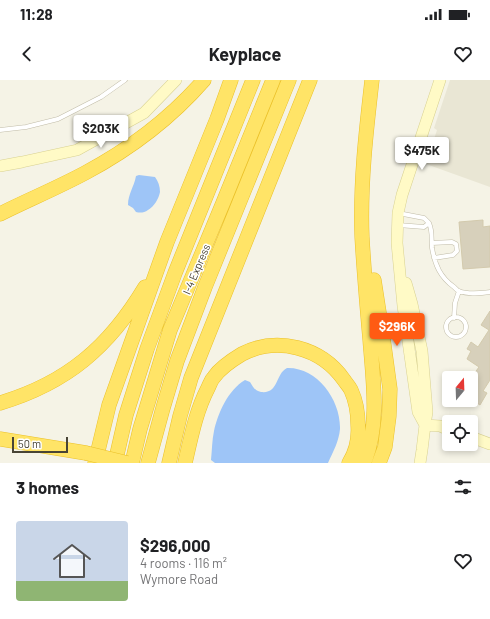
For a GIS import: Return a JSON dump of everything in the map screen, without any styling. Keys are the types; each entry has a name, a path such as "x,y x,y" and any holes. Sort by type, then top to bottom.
{"highway":[{"path":"0,214 112,158 171,114 204,80"},
{"path":"90,458 167,242 217,119 231,80"},
{"path":"115,463 126,415 147,349 175,273 253,80"},
{"name":"I-4 Express","path":"132,463 140,429 170,330 273,80"},
{"name":"I-4 Express","path":"148,463 177,361 205,287 290,80"},
{"path":"169,463 191,378 310,80"},
{"path":"364,463 372,432 374,401 362,237 361,197 372,80"},
{"path":"363,166 368,234 390,389 389,416 385,447 379,463"},
{"path":"0,403 27,394 57,379 72,370 100,347 112,334 140,296 167,242"},
{"path":"185,463 202,400 214,377 231,360 251,349 274,345 298,347 319,356 338,371 351,390 358,412 359,435 349,463"},
{"path":"0,439 40,445 90,458 127,463"},
{"path":"0,444 40,445"}],"main road":[{"path":"0,166 77,150 144,113 176,80"},
{"path":"420,463 425,425 418,412 402,306 397,243 398,219 402,195 440,80"},
{"path":"425,425 442,427"},
{"path":"478,440 490,444"}],"lane":[{"path":"0,130 26,127 58,119 101,97 125,80"},
{"path":"398,219 424,218 429,223 432,229 434,258 445,280 459,291 474,294 490,292"},
{"path":"398,219 424,227 429,223"},
{"path":"432,243 452,242 456,244 457,250 453,255 434,258"},
{"path":"454,318 455,304 459,291"},
{"path":"454,318 462,319 466,325 465,332 459,337 451,335 447,329 448,322 454,318"}],"shaded area":[{"path":"450,80 490,80 490,187 426,164 437,130 434,128"}],"water":[{"path":"136,176 155,177 160,188 157,200 152,207 140,213 136,212 128,205"},
{"path":"287,368 298,369 308,373 325,387 332,397 339,418 340,429 336,446 328,463 215,463 211,460 216,424 221,410 229,396 239,384 245,380 250,382 257,391 267,392 274,387 280,375"}],"building":[{"path":"483,220 483,227 490,226 490,267 463,269 459,222"},
{"path":"490,311 490,380 483,391 487,393 480,405 478,404 478,371 476,371 479,367 467,359 471,351 467,349 471,342 478,347 489,330 481,325"}]}
